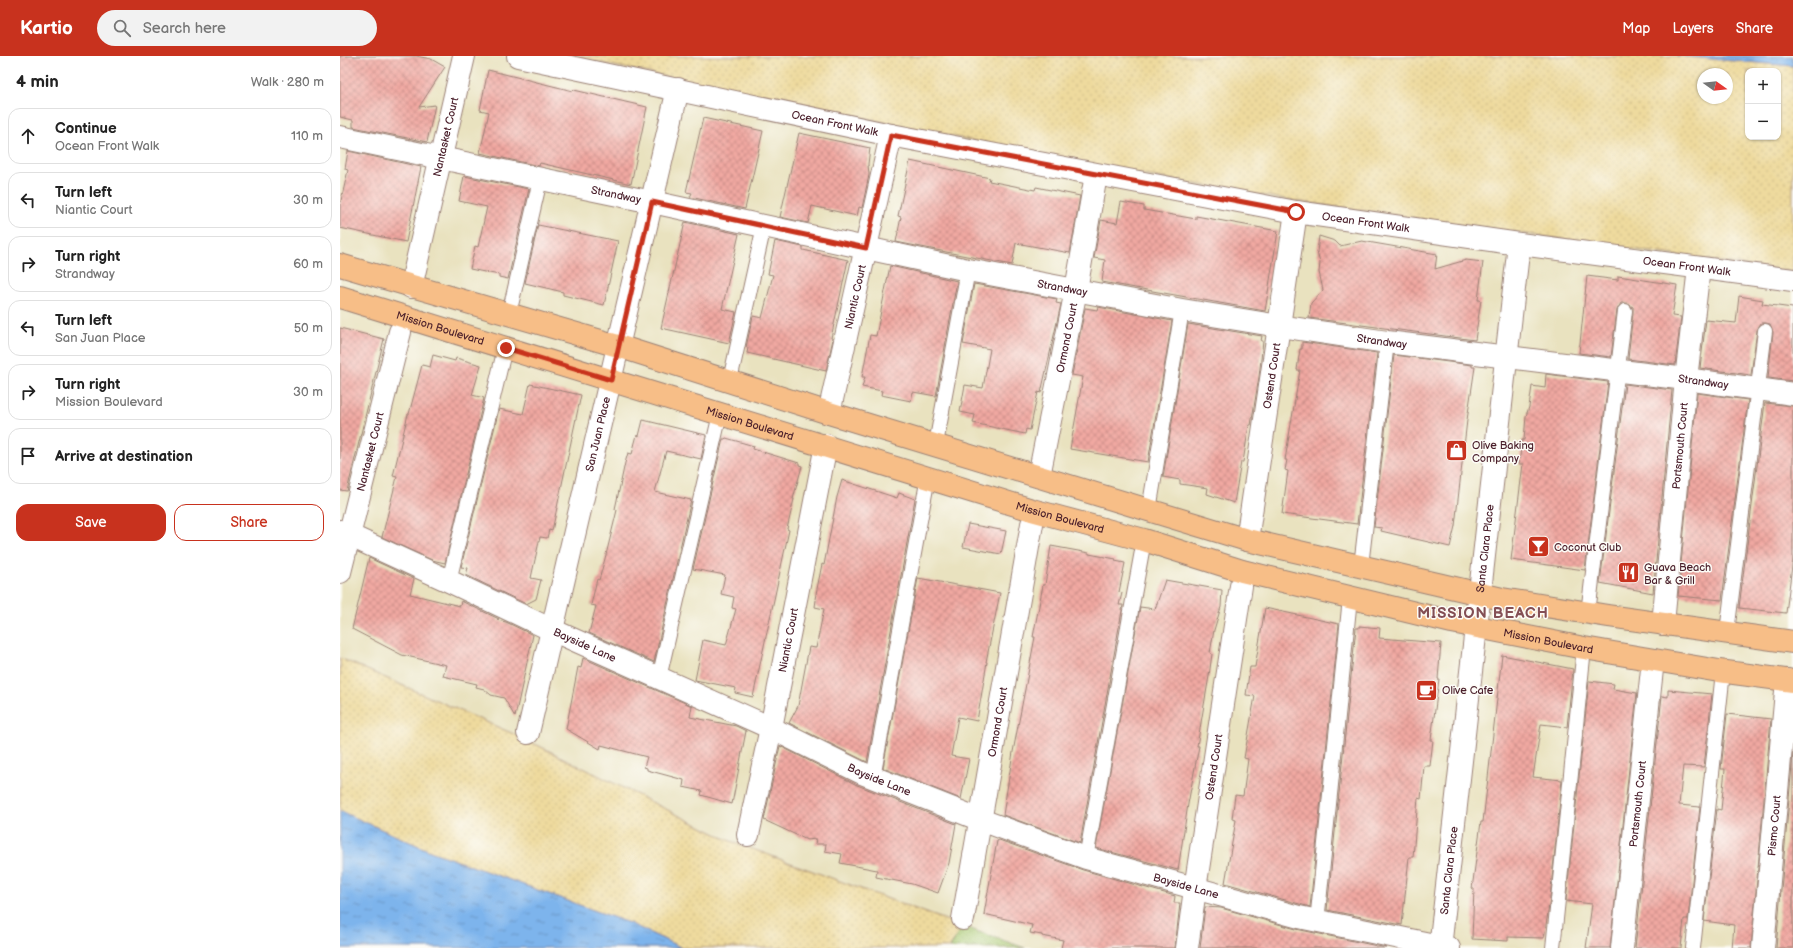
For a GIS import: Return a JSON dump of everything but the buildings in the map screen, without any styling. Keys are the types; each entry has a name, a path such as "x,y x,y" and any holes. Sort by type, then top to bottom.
{"main road":[{"path":"340,265 411,287 618,346 730,380 829,413 936,444 1247,540 1502,599 1588,613 1793,642"},
{"name":"Mission Boulevard","path":"340,298 826,445 1032,510 1144,540 1242,571 1350,598 1584,648 1722,672 1790,680"}],"street":[{"name":"Nantasket Court","path":"411,287 464,56"},
{"name":"Ocean Front Walk","path":"518,56 891,135 1296,212 1519,244 1793,280"},
{"name":"San Juan Place","path":"528,733 678,89"},
{"name":"Niantic Court","path":"829,413 891,135"},
{"name":"Strandway","path":"341,142 440,159 652,202 968,270 1182,310 1387,342 1506,355 1617,371 1686,378 1793,394"},
{"name":"Ormond Court","path":"1039,476 1076,290 1096,175"},
{"name":"Ostend Court","path":"1247,540 1296,212"},
{"name":"Santa Clara Place","path":"1443,947 1479,593 1519,244"},
{"name":"Portsmouth Court","path":"1663,624 1686,378 1699,268"},
{"name":"Nantasket Court","path":"340,572 344,533 400,332"},
{"name":"Niantic Court","path":"748,835 826,445"},
{"name":"Ormond Court","path":"963,919 1032,524"},
{"name":"Bayside Lane","path":"344,533 552,630 770,728 873,778 981,820 1086,858 1195,889 1317,922 1443,947"},
{"name":"Ostend Court","path":"1187,948 1241,586"},
{"name":"Portsmouth Court","path":"1622,948 1653,660"},
{"name":"Pismo Court","path":"1763,948 1790,680"}],"lane":[{"path":"509,314 540,180"},
{"path":"730,380 764,226"},
{"path":"936,444 968,270"},
{"path":"1149,510 1182,310"},
{"path":"1588,613 1625,310"},
{"path":"1726,632 1765,331"},
{"path":"1361,566 1387,342"},
{"path":"449,581 506,348"},
{"path":"659,678 720,414"},
{"path":"873,778 928,477"},
{"path":"1086,858 1144,540"},
{"path":"1317,922 1350,598"},
{"path":"1553,948 1584,648"},
{"path":"1693,948 1722,672"}],"sand":[{"path":"567,56 1677,56 1793,66 1793,272 1295,201 1104,168"},
{"path":"340,658 525,739 728,840 962,926 950,948 682,948 629,923 430,851 340,811"}],"green space":[{"path":"962,926 1025,948 950,948"}],"water":[{"path":"1677,56 1793,56 1793,66"},
{"path":"340,811 430,851 629,923 682,948 340,948"}],"place":[{"name":"Olive Baking Company","path":"1457,451"},
{"name":"Coconut Club","path":"1539,547"},
{"name":"Guava Beach Bar & Grill","path":"1629,573"},
{"name":"Olive Cafe","path":"1426,690"}],"district":[{"name":"MISSION BEACH","path":"1483,613"}],"route":[{"path":"506,348 611,380 652,202 866,248 891,135 1296,212"}]}
